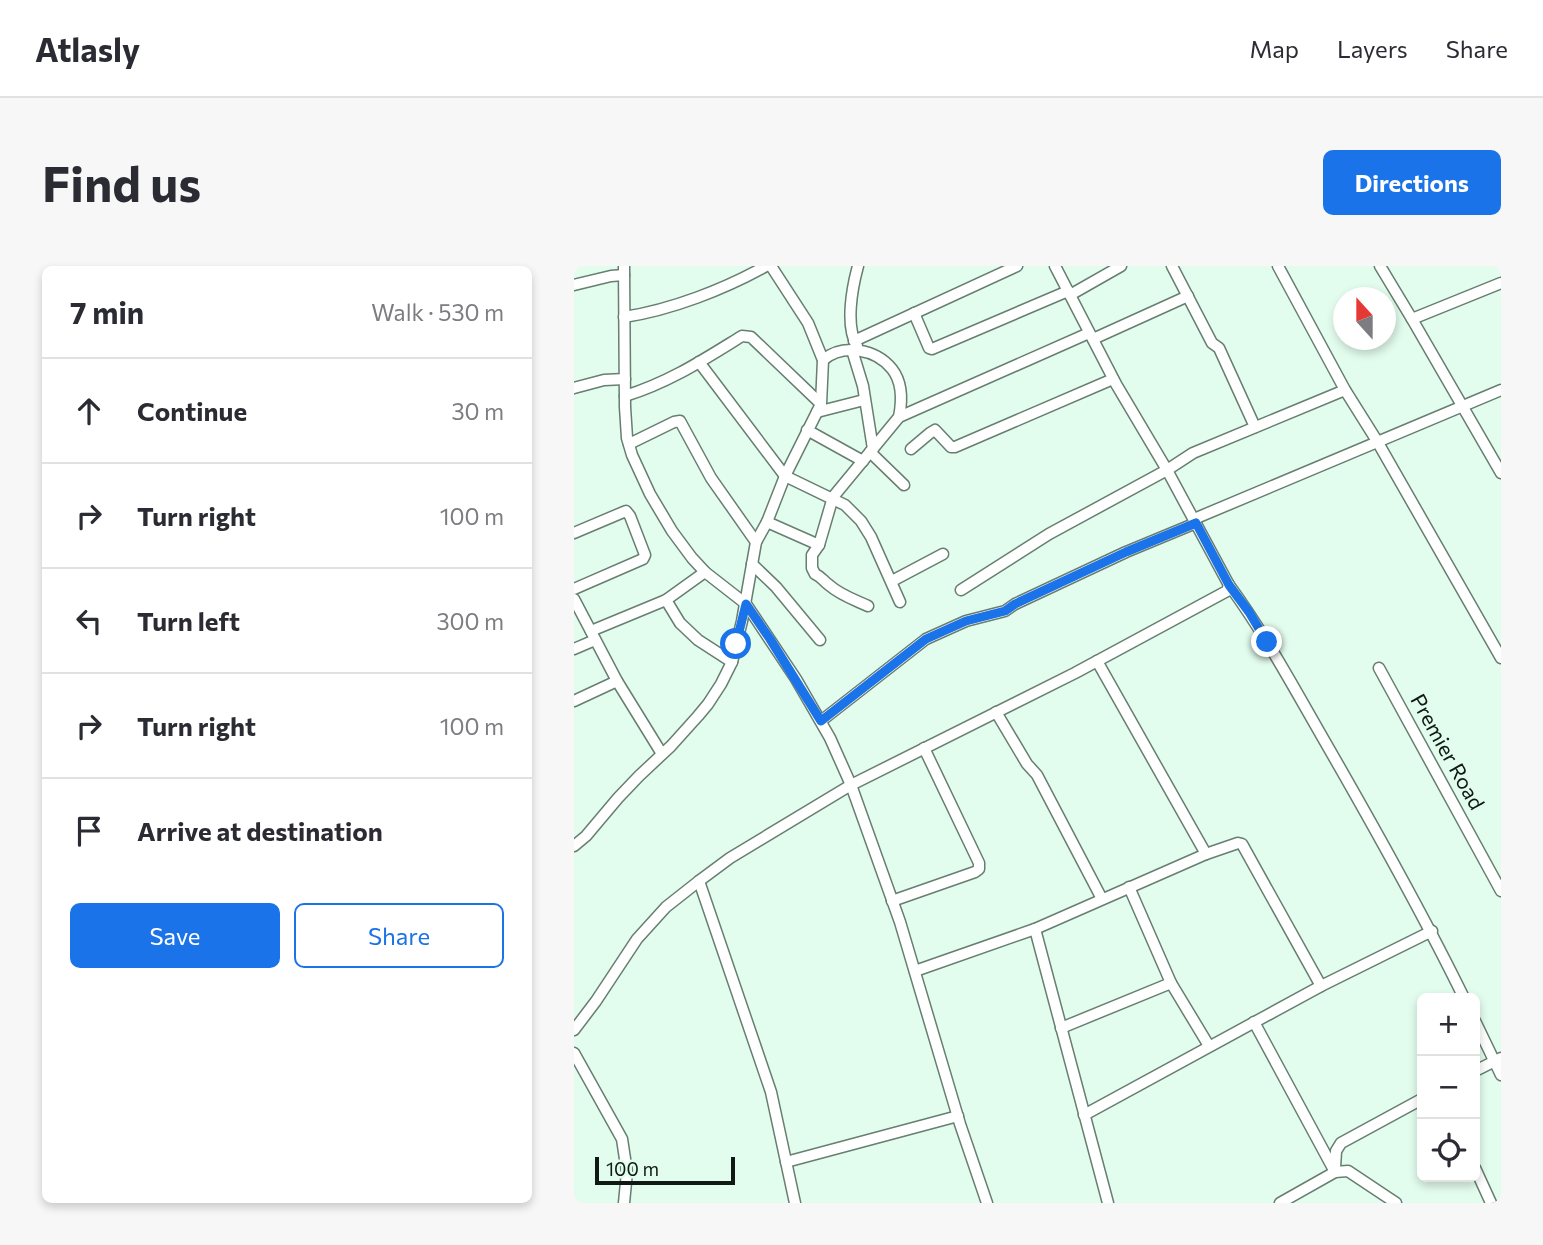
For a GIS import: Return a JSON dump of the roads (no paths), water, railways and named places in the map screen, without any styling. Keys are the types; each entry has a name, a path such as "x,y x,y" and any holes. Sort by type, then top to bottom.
{"street":[{"path":"574,846 709,704 721,684 732,662 746,604 756,542 819,408 823,360 808,323 769,266 739,282 644,314 624,317"},
{"path":"858,266 852,297 851,328 872,450 905,485"},
{"path":"823,360 838,351 855,347 914,313 1017,266"},
{"path":"1055,266 1113,379 1167,470 1229,585 1274,653 1350,784 1432,931 1462,993"},
{"path":"914,313 929,348 932,349 1069,293 1121,266"},
{"path":"1172,266 1212,343 1219,348 1255,427"},
{"path":"1278,266 1345,390 1501,658"},
{"path":"1380,266 1501,473"},
{"path":"574,285 624,271 625,396 629,444 638,470 683,546 705,572 746,604 796,679 851,785 915,971 986,1203"},
{"path":"1412,319 1501,283"},
{"path":"868,606 841,593 815,574 812,555 819,545 833,497 899,417 1188,296"},
{"path":"625,396 682,373 742,336 751,337 819,408"},
{"path":"855,347 879,357 892,369 900,387 899,417"},
{"path":"699,362 785,476 833,497 861,521 900,602"},
{"path":"574,388 604,380 625,379"},
{"path":"911,449 936,430 951,447 955,447 1113,379"},
{"path":"961,590 1049,534 1194,453 1345,390"},
{"path":"818,717 926,639 966,621 1005,611 1195,521 1501,390"},
{"path":"819,408 864,400"},
{"path":"629,444 680,421 711,478 756,542"},
{"path":"807,430 863,461"},
{"path":"574,533 626,510 645,555 643,559 574,589"},
{"path":"767,522 819,545"},
{"path":"892,581 943,554"},
{"path":"752,564 776,587 820,640"},
{"path":"574,649 593,635 666,600 705,572"},
{"path":"574,1030 637,939 666,907 730,858 851,785 1097,661 1227,591 1229,585"},
{"path":"574,598 617,681 662,754"},
{"path":"666,600 680,623 698,640 732,662"},
{"path":"1097,661 1206,853"},
{"name":"Premier Road","path":"1379,668 1501,891"},
{"path":"574,701 617,681"},
{"path":"996,712 1027,764 1037,775 1102,899"},
{"path":"892,901 979,869 979,863 924,748"},
{"path":"915,971 1035,929 1206,853 1242,844 1321,986"},
{"path":"699,881 771,1092 795,1203"},
{"path":"1129,887 1171,983 1209,1046"},
{"path":"1035,929 1108,1203"},
{"path":"1084,1115 1321,986 1432,931"},
{"path":"1061,1028 1171,983"},
{"path":"1254,1022 1335,1172"},
{"path":"1480,1030 1497,1060 1501,1075"},
{"path":"574,1053 622,1139 627,1172 624,1203"},
{"path":"1480,1068 1497,1060"},
{"path":"1335,1172 1334,1159 1341,1143 1417,1102"},
{"path":"786,1162 958,1116"},
{"path":"1280,1203 1335,1172 1348,1171 1396,1203"},
{"path":"1480,1179 1491,1203"}]}
